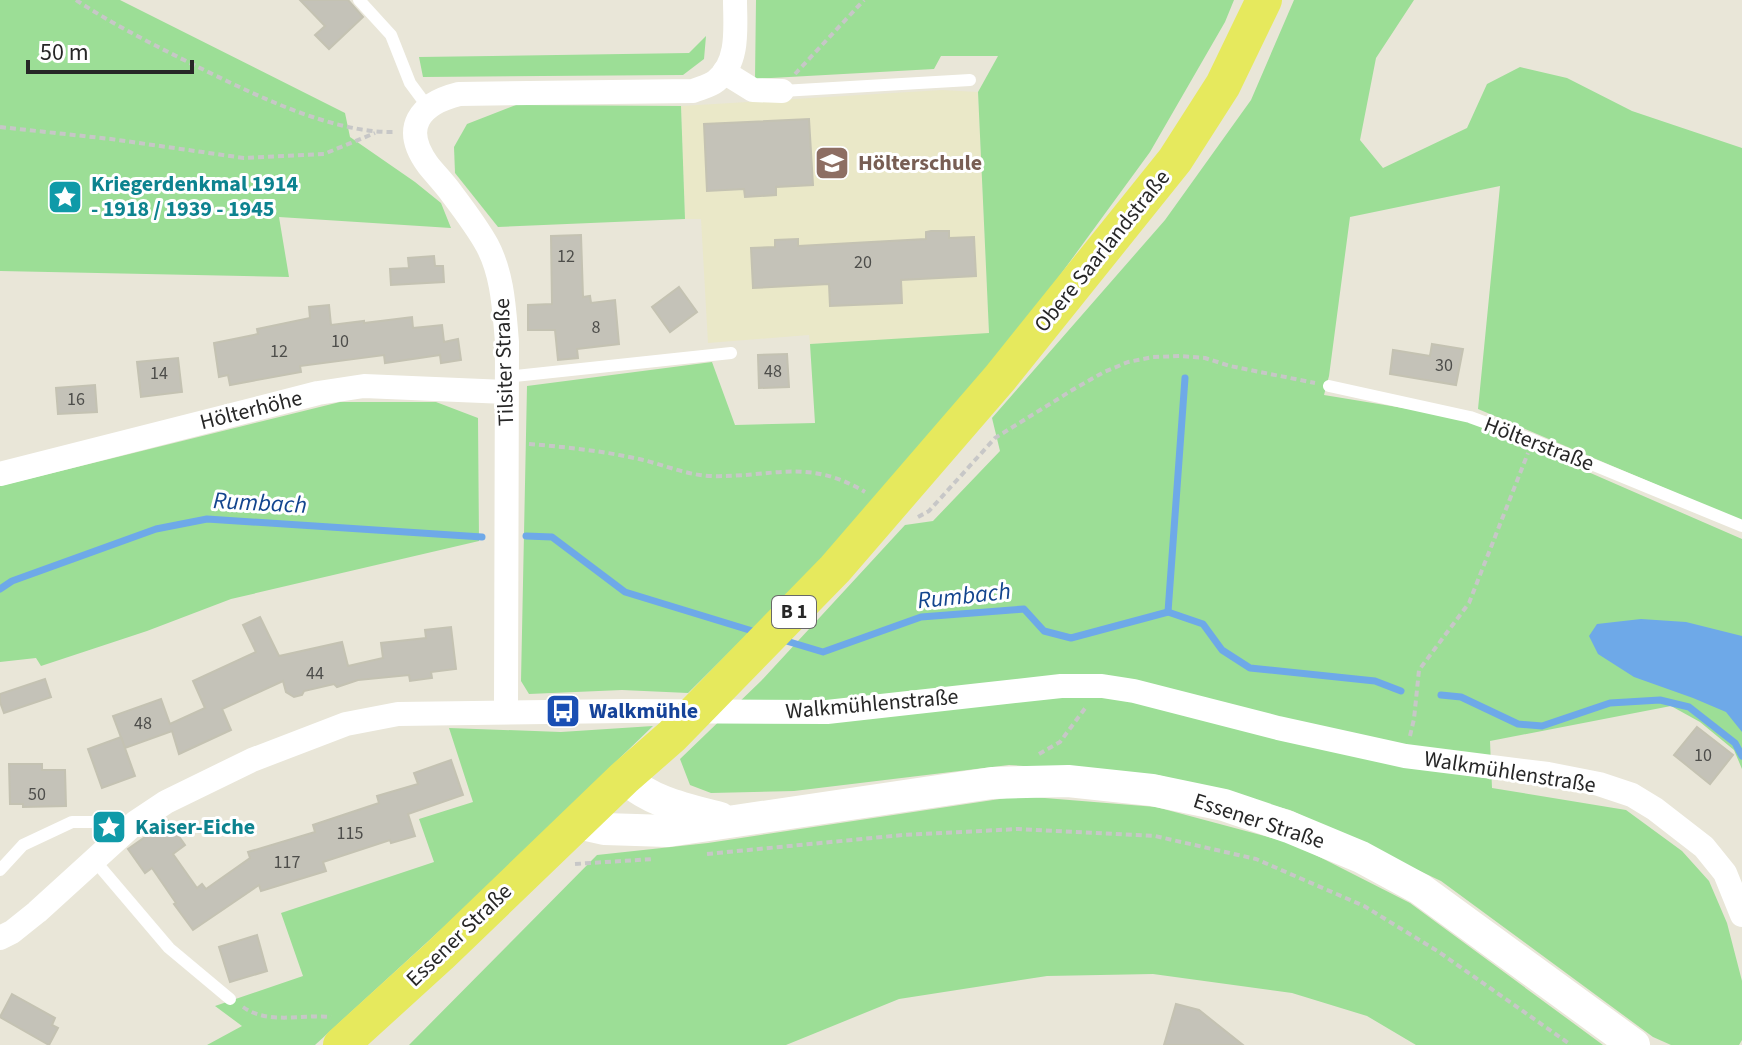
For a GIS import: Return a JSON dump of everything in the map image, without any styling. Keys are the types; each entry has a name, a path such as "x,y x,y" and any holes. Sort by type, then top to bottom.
{"main road":[{"name":"Obere Saarlandstraße","path":"672,736 835,569 1000,378 1175,160 1223,85 1264,0"},
{"name":"Essener Straße","path":"341,1045 672,736"},
{"name":"Essener Straße","path":"624,778 654,799 731,821"},
{"name":"Essener Straße","path":"577,823 604,829 668,831 992,783 1068,781 1152,790 1224,805 1289,827 1361,857 1420,889 1634,1045"}],"street":[{"path":"427,106 459,94 693,91 715,82 731,59 735,40 735,0"},
{"path":"724,72 753,90 782,91"},
{"name":"Tilsiter Straße","path":"427,106 418,119 415,132 417,144 427,163 474,224 488,248 499,277 504,309 506,712"},
{"name":"Hölterhöhe","path":"0,474 318,393 364,386 506,384"},
{"name":"Walkmühlenstraße","path":"0,938 29,919 136,822 166,802 252,760 346,724 398,714 827,712 1061,686 1102,686 1134,691 1405,756 1548,774 1599,784 1632,795 1704,847 1725,873 1742,915"}],"lane":[{"path":"359,0 391,35 410,83 427,106"},
{"path":"782,91 970,80"},
{"path":"506,384 731,353"},
{"name":"Hölterstraße","path":"1329,386 1470,417 1742,526"},
{"path":"0,870 23,845 72,822 136,822"},
{"path":"95,861 169,948 230,999"}],"path":[{"path":"0,127 244,158 324,154 375,133 314,117 246,91 114,25 76,0"},
{"path":"782,91 864,0"},
{"path":"1414,719 1419,670 1469,603 1533,440"},
{"path":"1033,758 1060,742 1102,686"},
{"path":"707,854 903,835 1018,829 1155,836 1256,859 1364,906 1439,952 1571,1045"},
{"path":"569,864 661,859"},
{"path":"230,999 251,1014 290,1019"}],"shaded area":[{"name":"Hölterschule","path":"942,90 978,92 989,334 810,344 809,335 708,343 701,219 685,219 681,106"}],"green space":[{"path":"0,0 120,0 345,113 350,137 441,203 451,228 279,217 289,277 0,271"},
{"path":"756,0 1234,0 1225,22 1150,152 1028,319 908,464 795,587 688,693 622,690 529,694 521,681 527,386 712,362 735,425 815,423 810,344 989,333 978,92 998,56 941,56 934,69 755,79"},
{"path":"1294,0 1414,0 1376,58 1360,140 1383,168 1467,128 1487,84 1520,67 1567,78 1632,111 1742,148 1742,521 1478,409 1500,186 1350,217 1324,395 1464,418 1742,539 1742,769 1734,750 1700,722 1671,706 1490,741 1492,788 1626,810 1682,851 1709,881 1727,923 1742,981 1742,1040 1739,1045 1671,1045 1653,1037 1441,881 1290,810 1158,775 1009,765 794,791 711,793 690,785 680,759 761,681 905,525 933,521 1000,451 992,418 1165,220 1251,100"},
{"path":"706,36 704,59 683,75 423,77 419,57 689,53"},
{"path":"516,105 681,106 685,219 498,227 455,173 454,147 467,124"},
{"path":"340,402 436,402 478,418 479,541 231,599 41,666 36,658 0,662 0,486"},
{"path":"653,726 459,913 315,1045 207,1045 242,1026 215,1006 303,976 281,913 434,862 419,819 473,802 449,728 561,732"},
{"path":"1020,796 1156,807 1294,844 1410,903 1603,1045 1416,1045 1367,1016 1292,993 1153,974 1047,976 899,999 786,1045 409,1045 597,855 708,843"}],"water":[{"path":"1641,619 1686,622 1742,636 1742,732 1726,712 1634,677 1598,654 1589,636 1597,624"}],"building":[{"path":"300,0 348,0 363,17 329,49 315,35 325,26"},
{"path":"809,119 813,185 776,187 776,195 745,197 744,189 707,191 704,124"},
{"path":"949,231 949,238 974,237 976,276 901,280 902,303 830,306 829,284 753,288 751,248 775,247 775,240 798,239 798,246 926,239 926,232"},
{"path":"581,235 583,297 590,296 591,303 615,300 619,344 577,349 578,358 558,360 555,330 528,330 528,305 552,304 551,236"},
{"path":"434,256 435,266 443,266 444,282 391,285 390,269 409,268 408,258"},
{"path":"679,287 697,312 670,332 652,307"},
{"path":"329,305 331,325 412,317 413,328 442,325 444,342 458,339 461,360 441,363 440,355 385,363 384,355 300,366 301,372 230,385 228,375 219,377 214,343 258,334 257,329 310,318 309,307"},
{"path":"1432,344 1463,349 1456,385 1390,374 1393,350 1430,356"},
{"path":"787,354 789,387 759,388 758,355"},
{"path":"178,358 182,392 141,397 137,362"},
{"path":"95,385 97,412 58,414 56,388"},
{"path":"260,617 279,656 342,642 348,666 383,658 381,643 426,638 425,630 451,627 456,669 431,672 432,678 410,681 409,675 358,680 337,687 334,684 304,691 302,695 294,697 286,692 283,681 222,709 231,730 179,754 172,731 125,748 113,716 161,699 170,724 205,708 193,681 256,652 243,625"},
{"path":"45,679 51,697 4,713 0,694"},
{"path":"1697,727 1733,755 1710,784 1674,755"},
{"path":"121,737 135,776 102,788 88,749"},
{"path":"451,760 463,795 408,814 415,836 391,843 390,840 323,862 326,871 261,891 259,885 193,930 152,868 145,873 128,849 168,821 185,845 173,854 197,888 202,884 206,889 250,858 248,852 315,832 313,825 379,803 377,796 418,784 414,773"},
{"path":"9,764 42,764 42,770 65,770 66,806 23,807 23,804 10,804"},
{"path":"257,935 267,971 230,982 219,947"},
{"path":"12,994 55,1018 52,1025 58,1028 49,1045 0,1017"},
{"path":"1176,1004 1199,1010 1243,1045 1164,1045"}],"waterway":[{"path":"1168,612 1185,378"},
{"name":"Rumbach","path":"0,589 12,581 156,529 207,519 482,537"},
{"name":"Rumbach","path":"526,536 552,537 625,592 759,633"},
{"name":"Rumbach","path":"783,640 823,652 921,617 1024,609 1044,631 1071,638 1168,612 1203,624 1222,650 1250,668 1375,681 1401,691"},
{"name":"Rumbach","path":"1441,695 1461,697 1518,724 1542,726 1610,703 1660,700 1689,707 1735,743 1742,756"}],"place":[{"name":"Hölterschule","path":"832,163"},
{"name":"Kriegerdenkmal 1914 - 1918 / 1939 - 1945","path":"65,197"},
{"name":"Walkmühle","path":"563,711"},
{"name":"Kaiser-Eiche","path":"109,827"}]}
